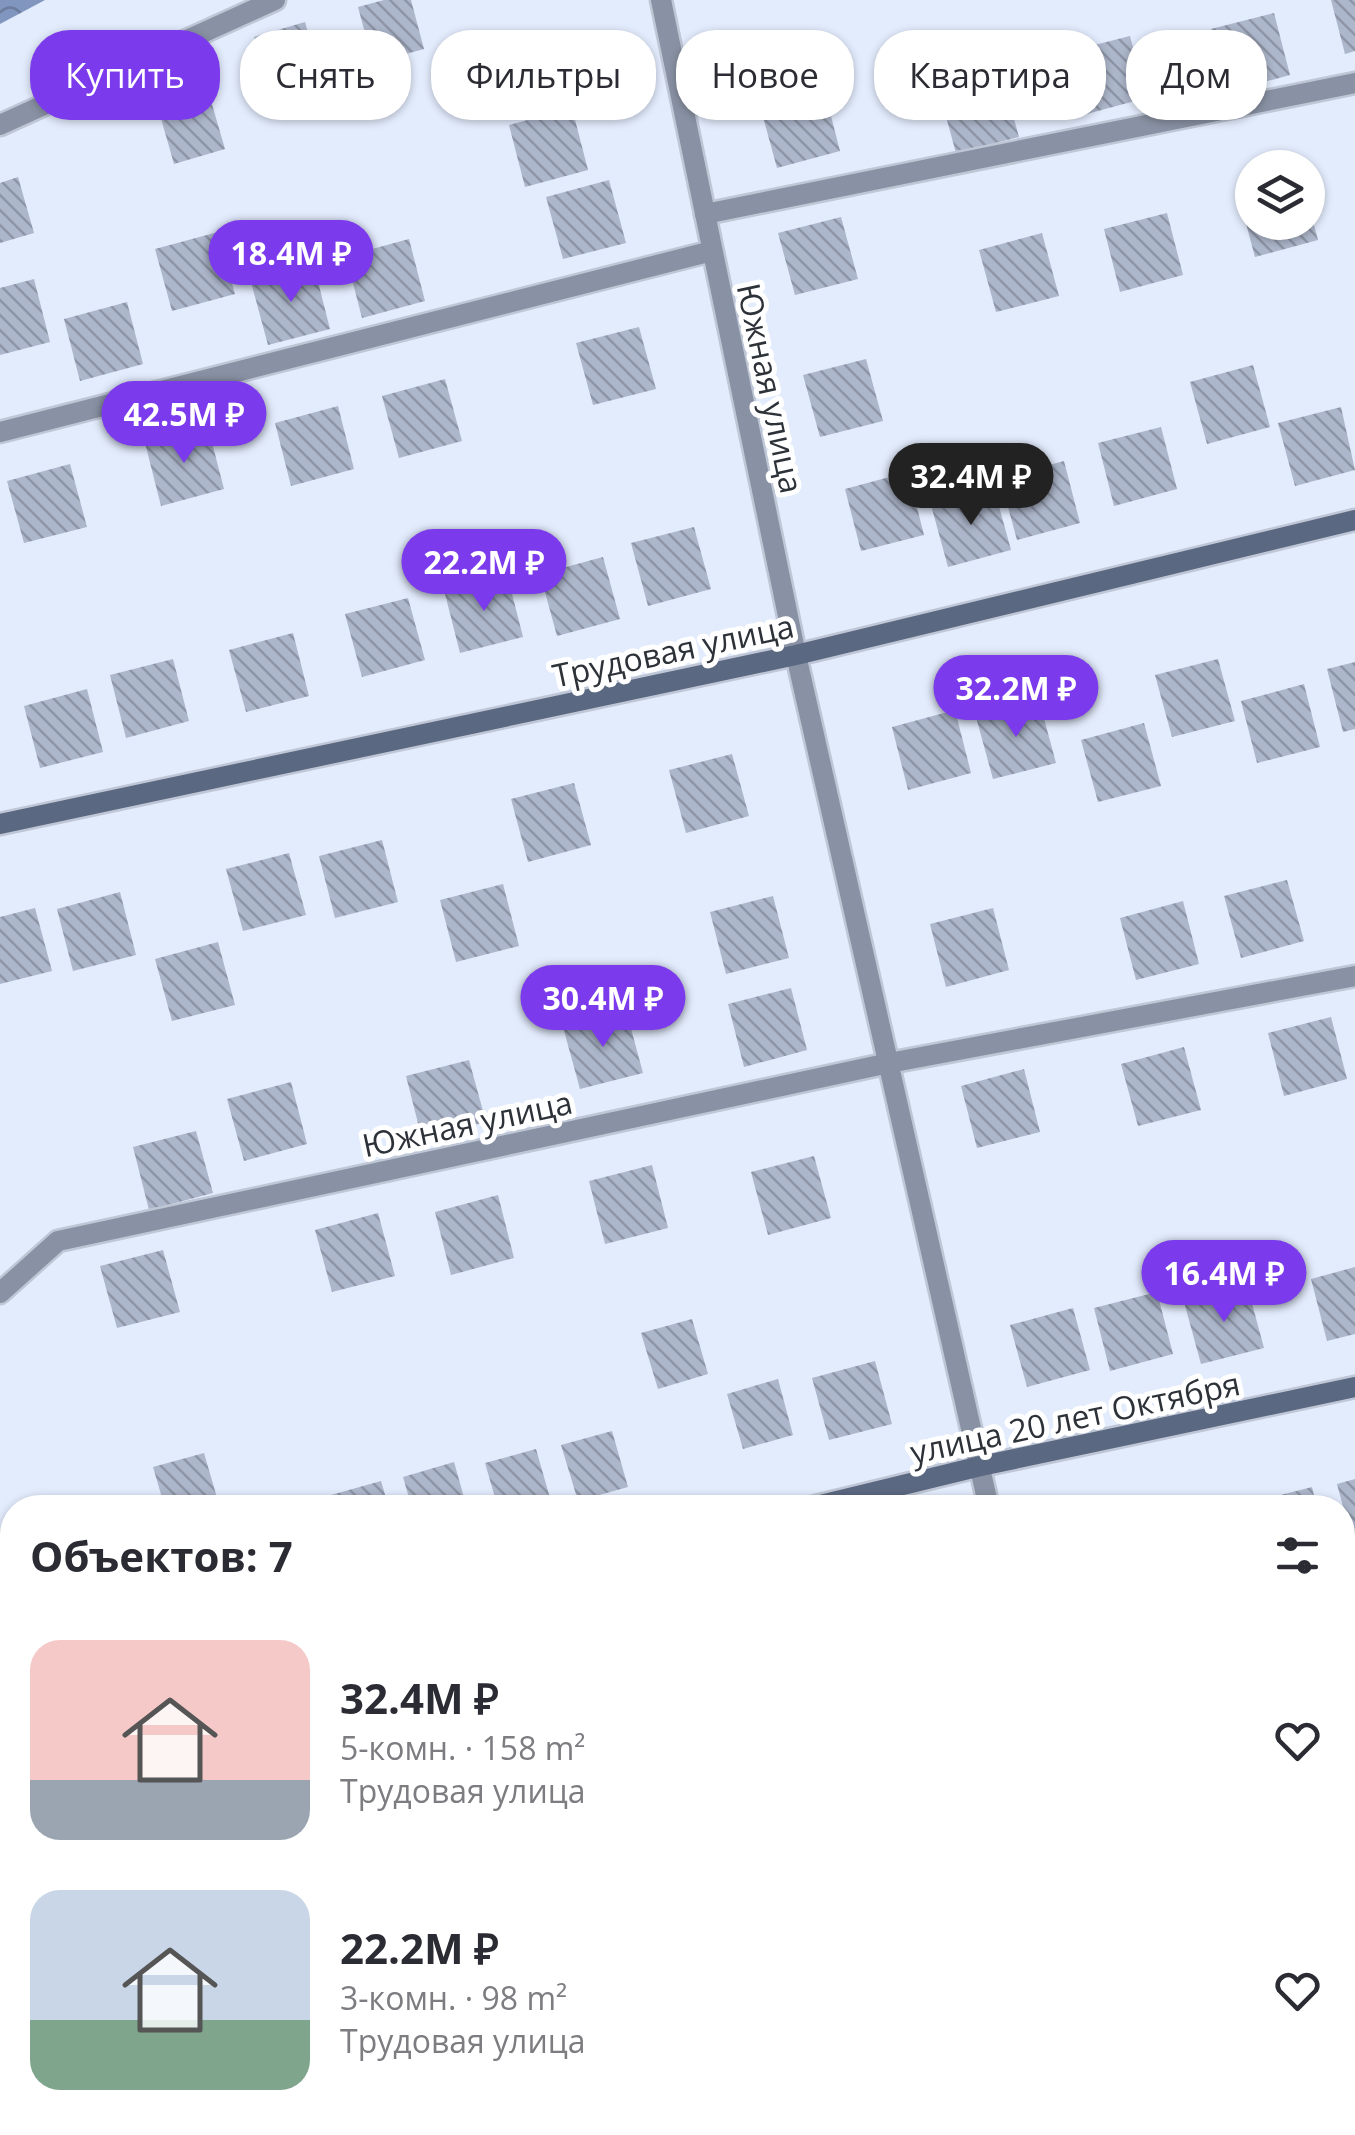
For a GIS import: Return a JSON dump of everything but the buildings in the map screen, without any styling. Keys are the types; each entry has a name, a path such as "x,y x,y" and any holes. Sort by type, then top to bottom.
{"main road":[{"name":"Трудовая улица","path":"0,824 796,655 1355,520"},
{"name":"улица 20 лет Октября","path":"861,1495 1355,1387"}],"street":[{"path":"0,125 274,0"},
{"name":"Южная улица","path":"661,0 796,655 987,1495"},
{"path":"705,214 1355,83"},
{"name":"Южная улица","path":"0,432 712,251"},
{"name":"Южная улица","path":"0,1293 58,1241 889,1063 1355,976"}],"water":[{"path":"0,0 45,0 0,24"}]}
